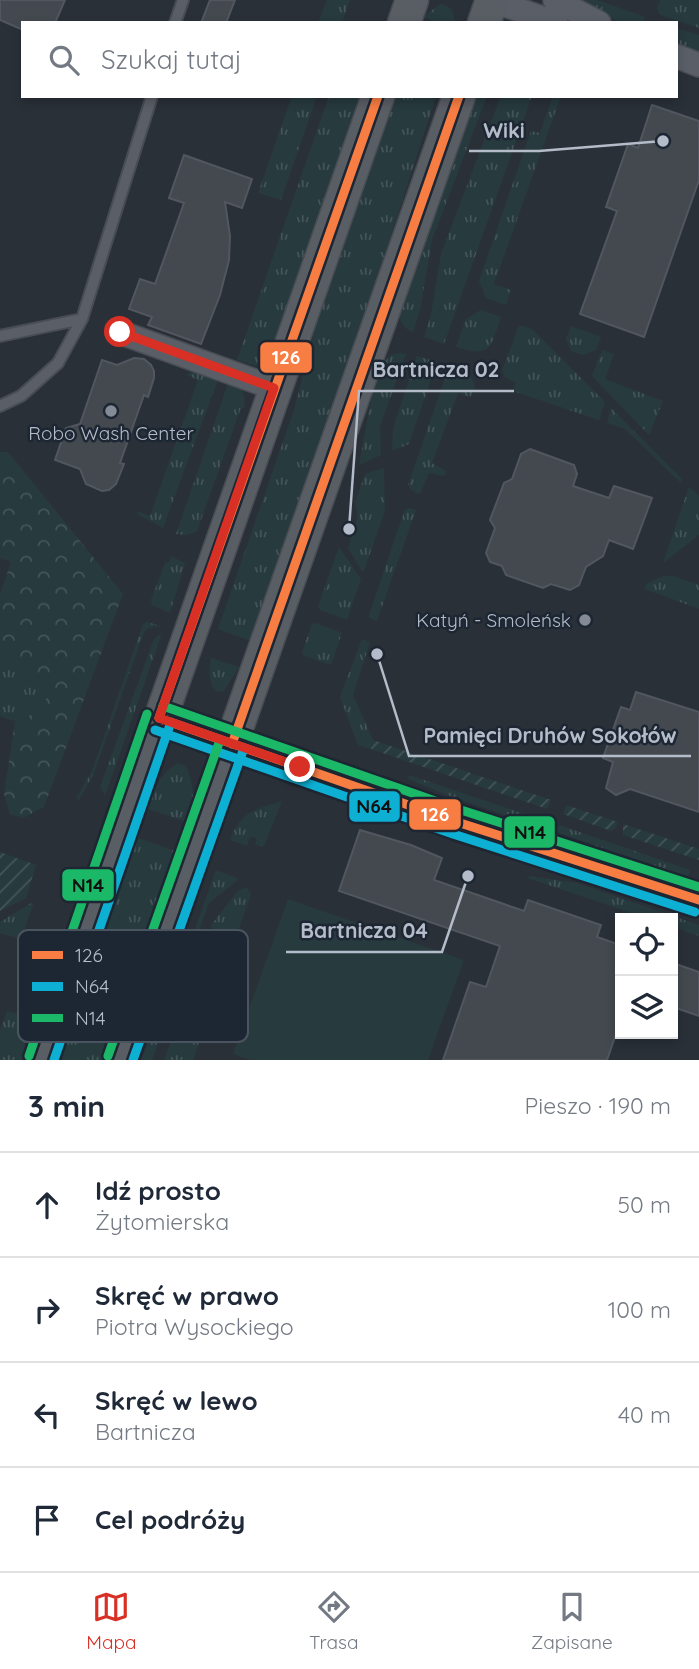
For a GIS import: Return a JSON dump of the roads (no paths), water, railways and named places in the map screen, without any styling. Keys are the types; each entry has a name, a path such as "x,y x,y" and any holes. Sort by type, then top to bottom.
{"main road":[{"path":"405,21 412,0"},
{"path":"485,21 492,0"},
{"path":"86,930 377,98"},
{"path":"166,930 457,98"},
{"path":"41,1060 47,1042"},
{"path":"120,1060 126,1042"}],"street":[{"path":"492,0 550,21"},
{"path":"555,0 595,21"},
{"path":"678,57 699,65"},
{"path":"120,332 274,388"},
{"path":"159,718 457,822 699,900"}],"lane":[{"path":"177,21 183,0"},
{"path":"0,406 22,396 58,363 82,319 151,98"},
{"path":"0,336 82,319"}],"place":[{"name":"Wiki","path":"663,141"},
{"name":"Robo Wash Center","path":"111,411"},
{"name":"Bartnicza 02","path":"349,529"},
{"name":"Katyń - Smoleńsk","path":"585,620"},
{"name":"Pamięci Druhów Sokołów","path":"377,654"},
{"name":"Bartnicza 04","path":"468,876"}]}
